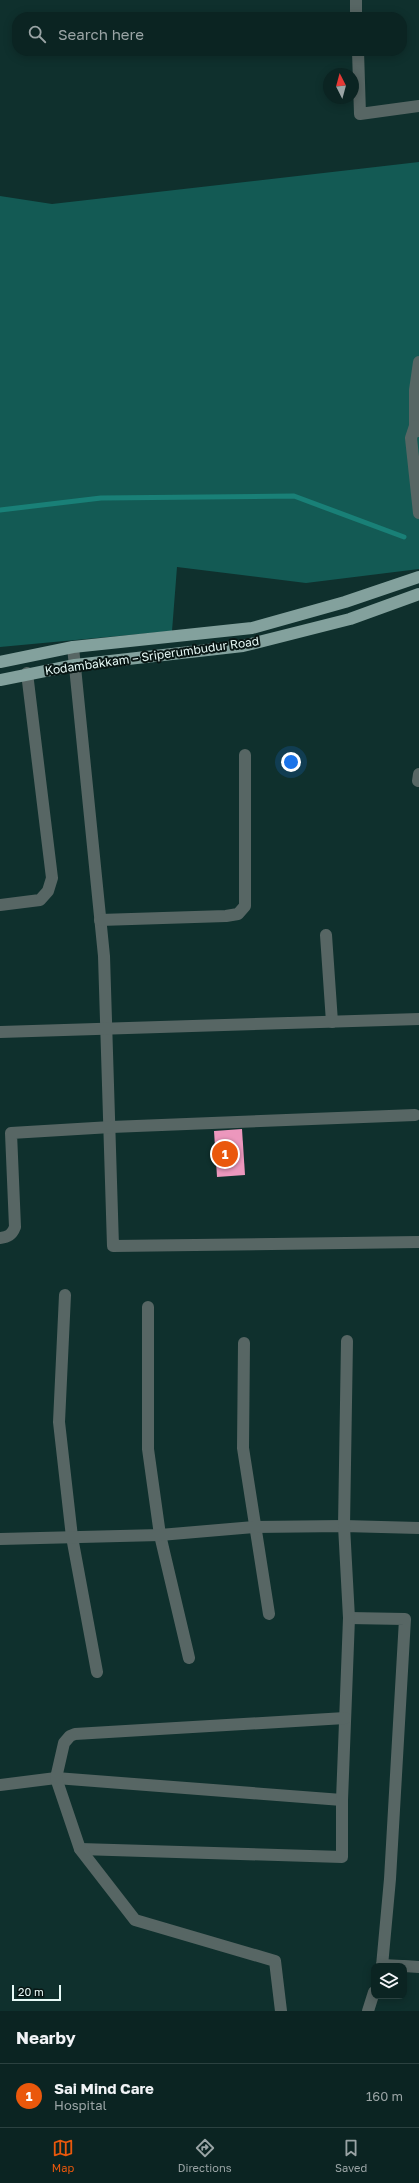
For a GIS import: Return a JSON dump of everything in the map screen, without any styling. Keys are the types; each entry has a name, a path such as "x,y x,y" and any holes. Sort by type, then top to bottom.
{"main road":[{"name":"Kodambakkam – Sriperumbudur Road","path":"0,662 73,647 252,628 345,602 419,577"},
{"name":"Kodambakkam – Sriperumbudur Road","path":"0,680 27,673 75,665 243,646 350,619 419,594"}],"street":[{"path":"356,0 356,12"},
{"path":"358,56 360,114 419,106"},
{"path":"419,362 415,390 417,428 411,438 419,513"},
{"path":"73,647 104,956 105,1029 111,1127 113,1246 419,1242"},
{"path":"0,905 40,900 48,891 52,878 27,673"},
{"path":"100,920 226,916 238,914 245,906 245,755"},
{"path":"326,935 332,1022"},
{"path":"0,1032 419,1019"},
{"path":"0,1238 8,1237 13,1234 15,1227 6,1133 111,1127 415,1116"},
{"path":"65,1294 60,1422 72,1537 97,1672"},
{"path":"148,1308 148,1449 160,1535 189,1658"},
{"path":"80,1849 342,1857 342,1800 348,1618 344,1526 347,1341"},
{"path":"244,1342 243,1448 254,1527 269,1614"},
{"path":"0,1539 160,1535 254,1527 344,1526 419,1528"},
{"path":"348,1618 405,1619 390,1879 382,1963"},
{"path":"282,2011 275,1961 135,1920 80,1849 56,1778 64,1743 70,1736 76,1734 345,1718"},
{"path":"0,1785 56,1778 342,1800"},
{"path":"407,1966 419,1967"},
{"path":"368,2011 372,1999"}],"shaded area":[{"path":"419,162 419,569 306,583 177,567 172,631 0,647 0,196 52,204"}],"building":[{"path":"242,1129 245,1175 217,1177 214,1131"}],"waterway":[{"path":"0,510 101,498 294,496 404,537"}],"place":[{"name":"Sai Mind Care","path":"225,1154"}]}
